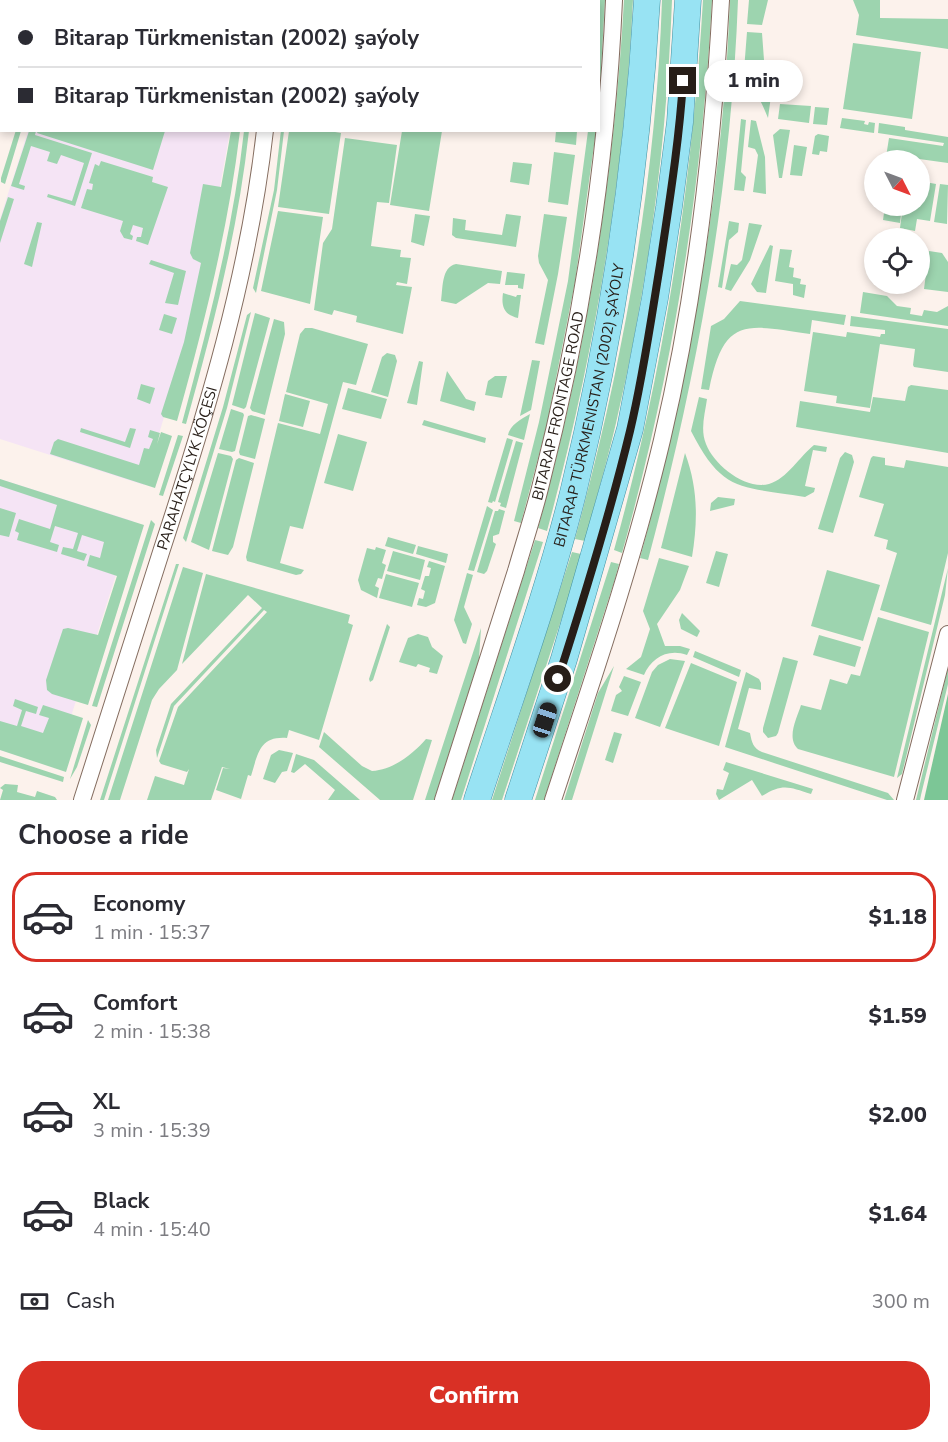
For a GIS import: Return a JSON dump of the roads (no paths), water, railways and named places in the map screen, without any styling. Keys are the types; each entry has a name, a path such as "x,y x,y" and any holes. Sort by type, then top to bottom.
{"main road":[{"name":"BITARAP TÜRKMENISTAN (2002) ŞAÝOLY","path":"477,800 529,642 572,495 604,352 616,290 635,147 647,0"},
{"path":"518,800 568,648 630,429 669,207 680,122 688,0"}],"street":[{"name":"BITARAP FRONTAGE ROAD","path":"443,800 540,491 558,414 585,284 598,199 615,0"},
{"path":"554,800 626,573 662,439 703,210 712,129 721,0"},
{"name":"PARAHATÇYLYK KÖÇESI","path":"82,800 178,502 221,356 236,298 253,214 265,132"},
{"path":"905,800 948,634"}]}
